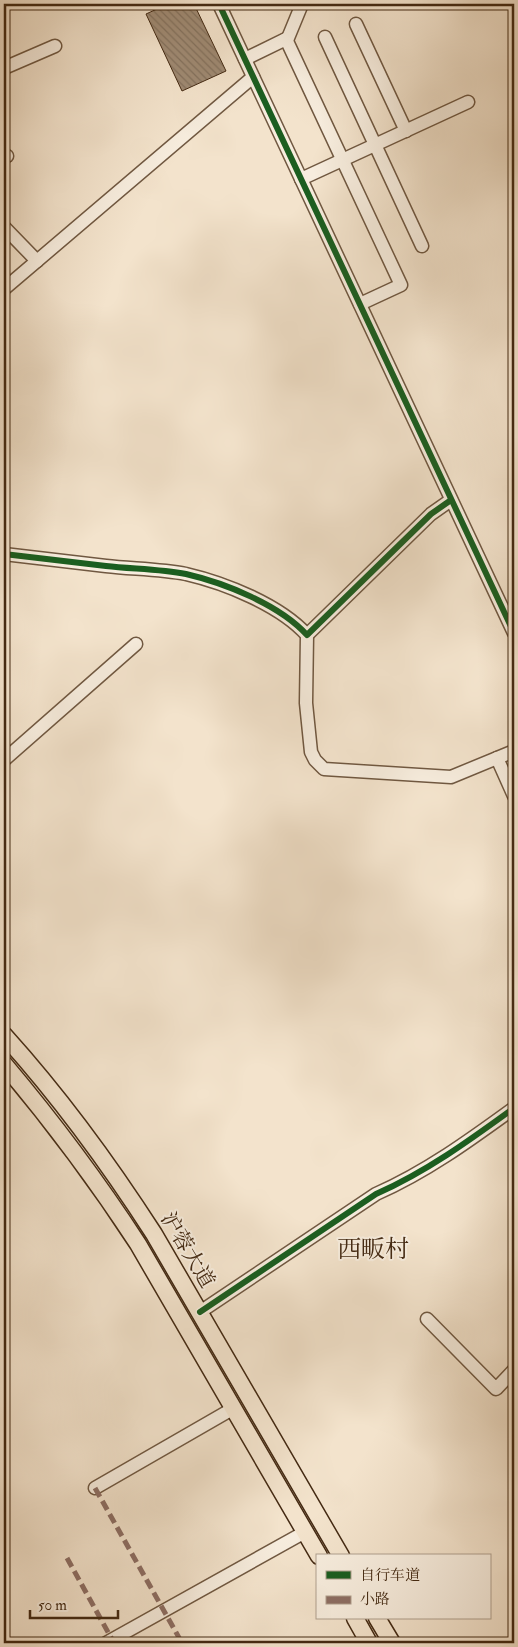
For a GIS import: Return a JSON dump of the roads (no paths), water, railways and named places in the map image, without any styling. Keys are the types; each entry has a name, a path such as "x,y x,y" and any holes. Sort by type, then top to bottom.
{"main road":[{"name":"沪蓉大道","path":"4,1035 46,1084 102,1157 154,1234 340,1554"},
{"name":"沪蓉大道","path":"4,1064 59,1131 138,1244 318,1554"},
{"path":"356,1620 369,1643"},
{"path":"378,1620 392,1643"}],"street":[{"path":"219,4 451,500 513,626"},
{"path":"245,58 286,39 290,35 302,4"},
{"path":"356,24 406,130"},
{"path":"325,37 422,246"},
{"path":"286,39 401,285 360,304"},
{"path":"4,68 55,46"},
{"path":"4,289 253,77"},
{"path":"301,179 468,102"},
{"path":"4,227 37,260"},
{"path":"451,500 431,514 307,635 306,703 311,752 315,760 324,769 451,777 514,751"},
{"path":"4,554 185,574 255,599 284,616 307,635"},
{"path":"4,760 136,644"},
{"path":"497,758 514,796"},
{"path":"200,1312 376,1194 406,1181 426,1169 514,1108"},
{"path":"427,1319 496,1389 514,1370"},
{"path":"94,1488 234,1408"},
{"path":"106,1643 305,1532"}],"district":[{"name":"西畈村","path":"373,1249"}]}
